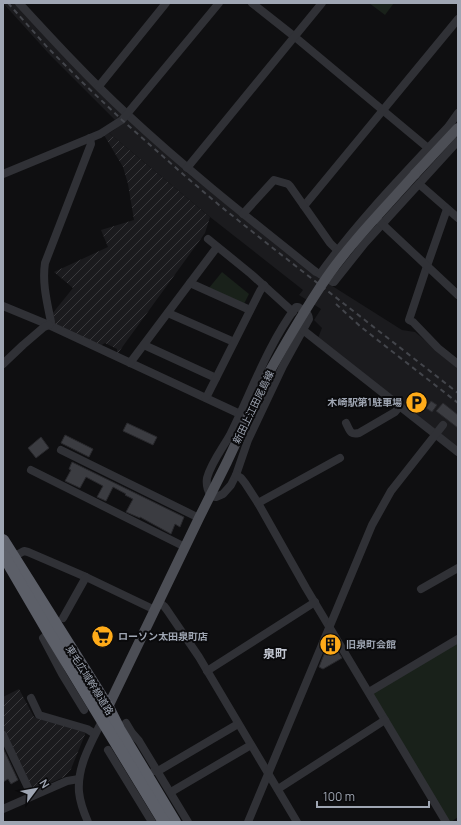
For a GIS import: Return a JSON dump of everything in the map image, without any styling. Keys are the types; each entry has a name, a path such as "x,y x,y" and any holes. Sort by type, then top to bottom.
{"highway":[{"name":"東毛広域幹線道路","path":"3,540 8,556 49,633 66,671 102,721 164,822"},
{"name":"東毛広域幹線道路","path":"8,556 108,707 119,729 141,764 182,820"}],"main road":[{"name":"新田上江田尾島線","path":"102,721 199,518 211,496 267,376 297,323 328,276 359,236 417,179 458,128"}],"street":[{"path":"19,3 98,86 187,168 316,272 333,282 382,224 417,179 458,141"},
{"path":"98,86 166,3"},
{"path":"3,174 100,134 122,120 219,3"},
{"path":"252,3 428,148"},
{"path":"187,168 322,3"},
{"path":"304,206 458,19"},
{"path":"320,274 337,250 448,127 458,113"},
{"path":"49,325 51,322 43,274 45,263 91,144 90,138"},
{"path":"417,179 458,218"},
{"path":"243,214 274,180 288,184 330,243 337,250"},
{"path":"448,209 409,320 414,322 438,348 458,364"},
{"path":"370,212 458,295"},
{"path":"208,239 252,274 292,312"},
{"path":"130,363 217,247"},
{"path":"190,282 250,310"},
{"path":"206,398 264,285"},
{"path":"3,306 49,325 240,414"},
{"path":"298,307 309,316 303,330 248,440 231,485 223,494 216,497 211,496 207,490 207,481 210,471 240,414 274,342 292,312 298,307"},
{"path":"168,313 234,342"},
{"path":"3,364 39,331 49,325"},
{"path":"303,330 458,452"},
{"path":"144,345 216,378"},
{"path":"346,423 350,432 354,434 394,412 400,406"},
{"path":"248,822 372,525 391,490 443,425"},
{"path":"61,450 199,518"},
{"path":"258,503 340,458"},
{"path":"31,470 185,547"},
{"path":"236,475 245,483 258,503 329,626 446,822"},
{"path":"8,556 24,551 167,610 207,671 297,822"},
{"path":"421,589 458,568"},
{"path":"64,618 86,577"},
{"path":"207,671 315,602"},
{"path":"369,692 458,639"},
{"path":"66,671 84,710"},
{"path":"31,698 39,715 87,729 95,734"},
{"path":"278,789 385,720"},
{"path":"88,822 83,810 79,792 79,779 83,763 102,721"},
{"path":"126,723 171,792 182,820"},
{"path":"141,764 154,771 158,771 238,724"},
{"path":"3,735 32,796"},
{"path":"171,792 251,745"},
{"path":"108,750 152,822"},
{"path":"3,809 67,781 79,779"},
{"path":"142,787 142,797 146,805 144,810"}],"shaded area":[{"path":"3,3 15,3 122,113 122,115 115,120 50,55"},
{"path":"369,3 394,3 385,15"},
{"path":"128,119 186,172 307,270 402,330 415,332 458,367 458,449 318,338 322,328 314,320 321,309 299,295 303,290 210,217 109,133"},
{"path":"109,133 210,217 205,233 118,353 117,349 105,343 100,346 53,324 52,314 73,288 54,272 108,247 101,230 134,220 128,184 123,167 104,135"},
{"path":"222,272 249,294 244,304 209,288"},
{"path":"458,642 458,817 449,822 372,693"},
{"path":"19,689 34,717 86,732 71,769 64,777 32,791 3,731 3,697"}],"building":[{"path":"431,401 437,405 432,412 426,408"},
{"path":"443,403 458,415 458,428 436,411"},
{"path":"127,423 157,437 153,445 123,431"},
{"path":"65,435 93,449 89,457 61,443"},
{"path":"41,437 49,448 36,458 28,448"},
{"path":"72,462 184,517 180,527 175,524 171,534 140,517 126,512 133,499 113,487 106,501 97,497 103,486 86,477 80,488 65,481 71,470 69,469"},
{"name":"旧泉町会館","path":"330,639 342,658 323,669 319,667"},
{"path":"3,748 18,780 11,784 8,779 3,782"}],"railway":[{"path":"8,3 48,48 82,82 184,175 274,249 458,393"},
{"path":"336,304 361,327 458,403"}],"place":[{"name":"木崎駅第1駐車場","path":"417,402"},
{"name":"ローソン太田泉町店","path":"102,636"},
{"name":"旧泉町会館","path":"331,644"}],"district":[{"name":"泉町","path":"275,653"}]}
